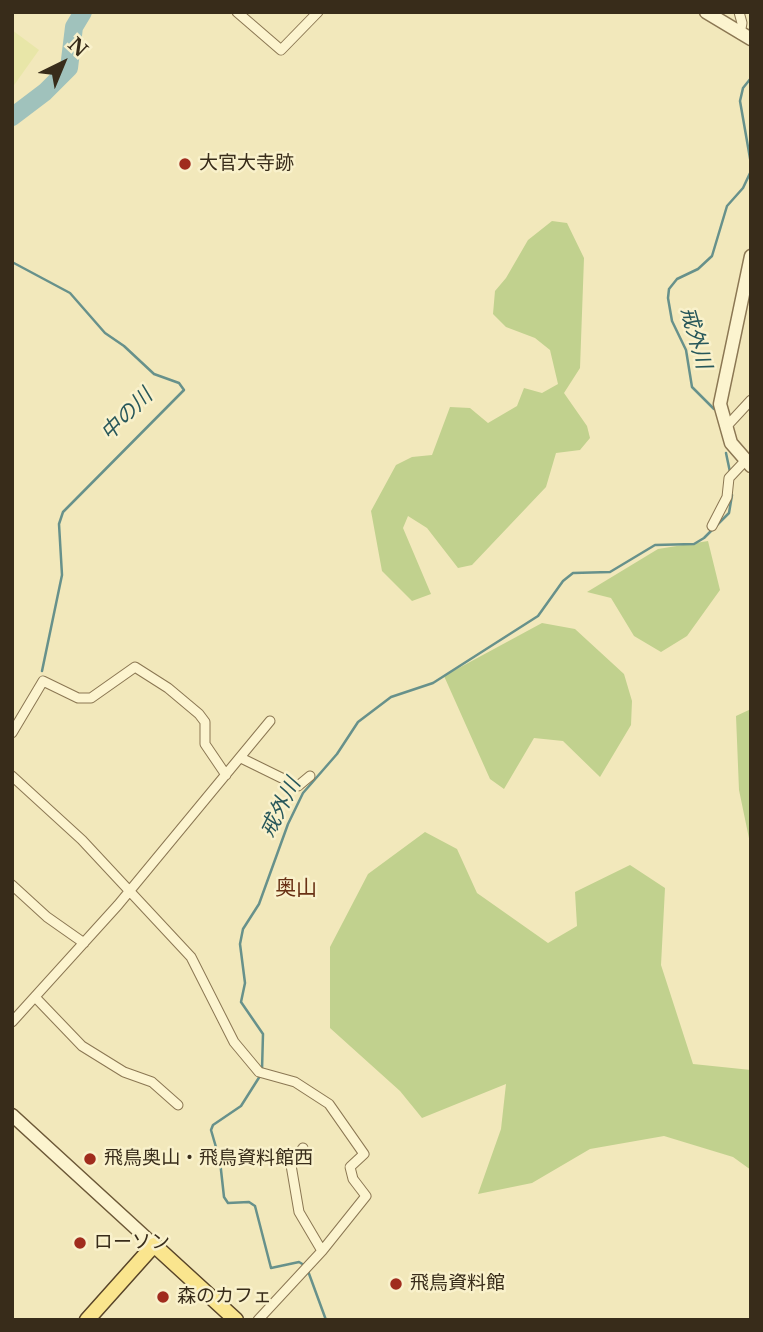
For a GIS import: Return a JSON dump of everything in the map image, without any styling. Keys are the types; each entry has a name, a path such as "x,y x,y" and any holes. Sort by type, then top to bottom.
{"main road":[{"path":"87,1320 154,1245 236,1320"}],"street":[{"path":"237,12 281,50 318,12"},
{"path":"706,12 745,36"},
{"path":"739,12 745,36"},
{"path":"712,526 727,497 732,475 748,464 731,443 721,397 751,256"},
{"path":"726,427 751,400"},
{"path":"12,733 43,681 78,698 91,698 135,667 168,688 199,714 205,722 205,744 226,775"},
{"path":"12,1022 130,890 270,721"},
{"path":"241,758 298,786 310,776"},
{"path":"12,776 82,840 191,957 234,1042 262,1073 295,1082 329,1104 364,1154 350,1167 353,1179 366,1196 309,1265 258,1320"},
{"path":"12,885 47,917 84,943"},
{"path":"35,997 82,1046 124,1072 152,1082 178,1105"},
{"path":"12,1115 154,1245"},
{"path":"303,1148 291,1165 299,1212 321,1251"}],"shaded area":[{"path":"12,30 39,50 12,88"}],"green space":[{"path":"552,221 567,223 584,258 580,368 564,393 587,426 590,438 580,450 556,453 546,487 472,565 458,568 427,528 408,516 403,528 431,594 412,601 382,571 371,511 396,465 412,457 432,455 450,407 470,408 488,423 517,406 524,388 542,393 558,384 550,350 535,338 506,327 493,314 495,291 506,278 528,240"},
{"path":"708,541 720,590 687,636 661,652 634,636 611,598 587,592 658,549"},
{"path":"542,623 575,629 624,674 632,701 631,725 600,777 563,741 534,738 504,789 490,779 444,676"},
{"path":"751,709 751,848 739,790 736,716"},
{"path":"425,832 457,849 477,893 548,943 577,926 575,892 630,865 665,888 661,965 693,1064 751,1070 751,1170 733,1157 664,1136 590,1149 532,1183 478,1194 501,1129 506,1084 422,1118 400,1091 330,1028 330,947 368,874"}],"waterway":[{"name":"中の川","path":"12,117 45,92 69,68 74,27 83,12"},
{"name":"戒外川","path":"751,78 743,88 740,101 751,164"},
{"name":"戒外川","path":"714,409 692,387 686,350 672,321 669,289 677,279 698,269 712,256 727,206 743,188 751,171"},
{"name":"中の川","path":"12,262 70,293 105,333 124,346 154,374 179,383 184,390 63,512 59,524 62,575 42,671"},
{"name":"戒外川","path":"726,453 730,472"},
{"name":"戒外川","path":"262,1070 263,1034 241,1002 245,983 240,944 243,929 259,904 288,824 303,793 337,754 358,722 391,697 433,683 538,616 563,581 573,573 610,572 655,545 694,544 704,538 729,513 732,495"},
{"name":"戒外川","path":"260,1076 241,1106 213,1125 211,1130 220,1161 224,1197 228,1203 249,1202 255,1206 271,1268 299,1262 304,1265"},
{"name":"戒外川","path":"308,1271 326,1320"}],"place":[{"name":"大官大寺跡","path":"185,164"},
{"name":"飛鳥奥山・飛鳥資料館西","path":"90,1159"},
{"name":"ローソン","path":"80,1243"},
{"name":"飛鳥資料館","path":"396,1284"},
{"name":"森のカフェ","path":"163,1297"}],"district":[{"name":"奥山","path":"296,889"}]}
